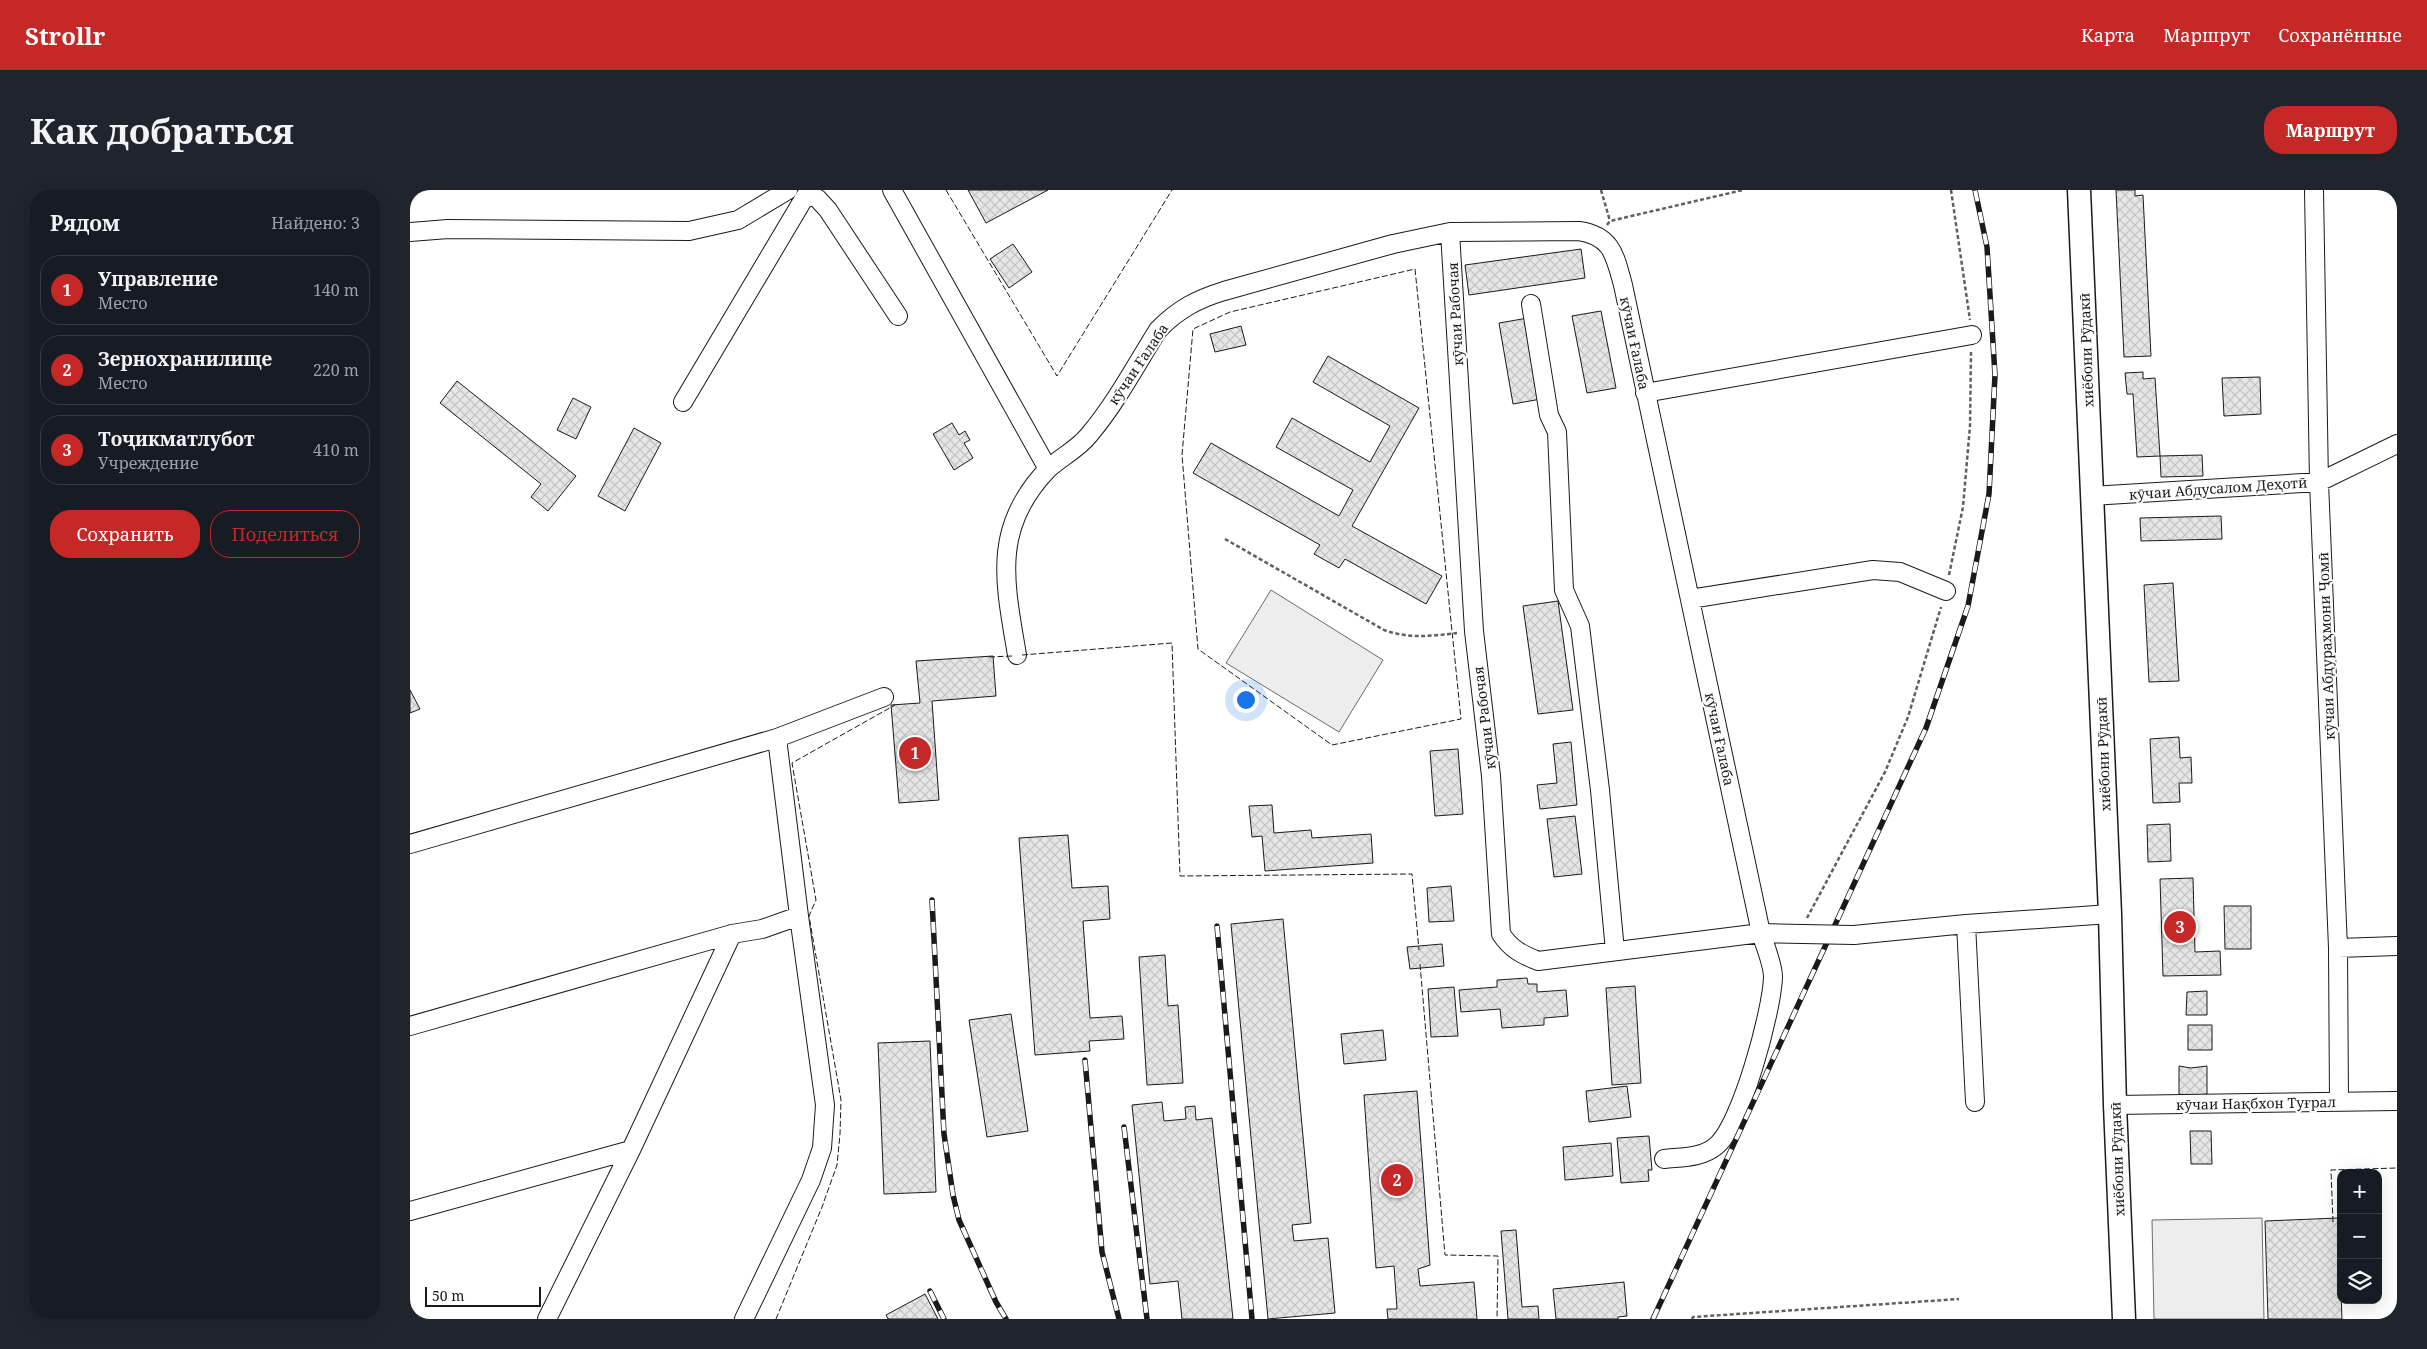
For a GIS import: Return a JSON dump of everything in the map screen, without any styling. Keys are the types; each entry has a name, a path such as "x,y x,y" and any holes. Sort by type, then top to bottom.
{"main road":[{"name":"хиёбони Рӯдакӣ","path":"2079,190 2110,914 2115,1105 2124,1319"}],"street":[{"path":"410,232 448,229 689,231 738,220 788,190"},
{"path":"892,190 1048,469"},
{"name":"кӯчаи Абдураҳмони Ҷомӣ","path":"2314,190 2319,482 2338,948 2339,1102"},
{"path":"683,402 809,192 828,210 898,316"},
{"name":"кӯчаи Ғалаба","path":"1017,655 1005,585 1006,550 1016,517 1048,469 1088,436 1158,330 1172,315 1197,300 1393,244 1450,232 1580,232 1593,233 1600,237 1614,255 1623,285 1761,933 1773,976 1767,1020 1745,1090 1727,1135 1708,1152 1664,1159"},
{"name":"кӯчаи Рабочая","path":"1450,232 1474,631 1491,776 1501,934 1509,946 1523,955 1538,960 1761,933"},
{"path":"1531,304 1549,415 1557,432 1564,590 1580,626 1600,790 1615,951"},
{"path":"1645,393 1972,335"},
{"name":"кӯчаи Абдусалом Деҳотӣ","path":"2091,496 2319,482 2397,444"},
{"path":"1690,599 1873,570 1900,572 1946,591"},
{"path":"410,844 777,738 884,697"},
{"path":"744,1319 811,1180 822,1148 824,1132 825,1105 777,738"},
{"path":"1761,933 1854,935 1966,924 2110,914"},
{"path":"410,1026 732,934 762,929 799,916"},
{"path":"1966,924 1975,1102"},
{"path":"547,1319 631,1150 732,934"},
{"path":"2338,948 2397,946"},
{"name":"кӯчаи Нақбхон Туғрал","path":"2115,1105 2397,1101"},
{"path":"411,1207 631,1150"}],"path":[{"path":"1601,190 1610,221"},
{"path":"1600,237 1610,221 1743,190"},
{"path":"1800,934 1885,772 1908,717 1946,591 1963,507 1970,426 1972,335 1969,300 1951,190"},
{"path":"1225,539 1384,630 1416,637 1452,634"},
{"path":"1692,1319 1693,1317 1959,1299"}],"shaded area":[{"path":"1271,590 1383,660 1339,732 1226,663"},
{"path":"2262,1218 2264,1319 2154,1319 2152,1220"}],"building":[{"path":"968,190 1048,190 986,223"},
{"path":"2116,190 2135,190 2135,196 2143,195 2151,356 2124,357"},
{"path":"1013,244 1032,272 1009,288 990,259"},
{"path":"1581,249 1585,278 1469,295 1465,265"},
{"path":"1601,311 1616,388 1587,393 1572,316"},
{"path":"1528,318 1541,399 1513,404 1499,323"},
{"path":"1241,326 1246,345 1215,352 1210,334"},
{"path":"1328,356 1419,408 1352,526 1442,576 1426,604 1345,559 1339,568 1314,554 1320,545 1193,473 1211,443 1339,516 1353,490 1276,447 1292,418 1370,462 1390,426 1313,382"},
{"path":"2143,372 2143,379 2155,378 2160,456 2137,457 2133,394 2127,394 2125,373"},
{"path":"2260,377 2261,414 2224,416 2222,378"},
{"path":"457,381 576,476 548,511 531,497 541,484 440,403"},
{"path":"573,398 591,407 576,439 557,430"},
{"path":"952,423 959,435 965,431 970,440 964,443 973,458 954,470 933,434"},
{"path":"634,428 661,443 625,511 598,496"},
{"path":"2202,455 2203,476 2161,477 2160,456"},
{"path":"2221,516 2222,539 2141,541 2140,518"},
{"path":"2173,583 2179,681 2149,682 2144,585"},
{"path":"1558,601 1573,710 1538,714 1523,606"},
{"path":"993,656 996,696 932,701 939,800 899,803 891,705 920,703 916,661"},
{"path":"410,690 420,709 410,713"},
{"path":"2179,737 2180,758 2191,757 2192,783 2179,783 2180,802 2153,803 2150,739"},
{"path":"1571,742 1577,805 1540,809 1537,785 1557,783 1553,744"},
{"path":"1458,749 1463,814 1435,816 1430,751"},
{"path":"1272,805 1274,833 1311,830 1312,838 1371,834 1373,863 1265,871 1262,836 1252,837 1249,806"},
{"path":"1575,816 1582,874 1554,877 1547,819"},
{"path":"2170,824 2171,861 2148,862 2147,825"},
{"path":"1068,835 1072,888 1108,886 1110,919 1083,921 1090,1018 1122,1016 1124,1039 1089,1041 1090,1051 1035,1055 1019,838"},
{"path":"2193,878 2195,952 2220,951 2221,975 2163,976 2160,879"},
{"path":"1451,886 1454,921 1429,922 1427,888"},
{"path":"2224,906 2251,906 2251,949 2225,949"},
{"path":"1283,919 1311,1223 1292,1225 1294,1241 1328,1238 1335,1313 1268,1319 1231,924"},
{"path":"1442,944 1444,966 1410,969 1407,947"},
{"path":"1165,955 1168,1006 1178,1005 1183,1083 1147,1085 1139,957"},
{"path":"1527,978 1528,984 1537,984 1537,992 1566,990 1568,1016 1544,1018 1544,1025 1502,1028 1500,1009 1461,1012 1459,990 1497,987 1497,980"},
{"path":"1635,986 1641,1083 1612,1085 1606,988"},
{"path":"1454,987 1458,1036 1431,1037 1428,989"},
{"path":"2207,991 2207,1015 2186,1015 2187,992"},
{"path":"1011,1014 1028,1131 987,1137 969,1020"},
{"path":"2188,1025 2212,1025 2212,1050 2188,1050"},
{"path":"1383,1030 1386,1060 1344,1064 1341,1034"},
{"path":"930,1041 936,1192 884,1194 878,1043"},
{"path":"2179,1066 2191,1068 2207,1066 2207,1094 2192,1096 2179,1094"},
{"path":"1627,1086 1631,1117 1589,1122 1586,1091"},
{"path":"1417,1091 1430,1265 1418,1269 1420,1286 1474,1282 1477,1319 1388,1319 1387,1309 1397,1309 1394,1266 1376,1268 1364,1095"},
{"path":"1162,1102 1164,1121 1186,1119 1185,1107 1195,1106 1196,1120 1212,1118 1233,1319 1182,1319 1178,1281 1150,1284 1132,1105"},
{"path":"2190,1131 2211,1131 2212,1164 2191,1164"},
{"path":"1649,1136 1652,1170 1648,1170 1649,1181 1621,1183 1617,1138"},
{"path":"1611,1143 1613,1176 1565,1180 1563,1147"},
{"path":"2337,1218 2337,1304 2341,1304 2342,1319 2268,1319 2265,1221"},
{"path":"1516,1230 1522,1307 1538,1306 1539,1319 1508,1319 1501,1231"},
{"path":"1624,1282 1627,1316 1618,1317 1618,1319 1556,1319 1553,1289"},
{"path":"925,1294 938,1319 888,1319 886,1315"}],"railway":[{"path":"1653,1319 1926,728 1968,606 1989,494 1995,375 1987,247 1975,190"},
{"path":"932,900 944,1134 953,1195 959,1220 996,1302 1006,1319"},
{"path":"1217,926 1252,1319"},
{"path":"1085,1060 1102,1252 1119,1319"},
{"path":"1124,1127 1147,1319"},
{"path":"930,1291 944,1319"}],"fence":[{"path":"946,190 1057,376 1172,190"},
{"path":"1415,269 1461,719 1332,745 1198,649 1182,455 1193,329 1230,312 1415,269"},
{"path":"1022,655 1172,643 1180,876 1412,874 1419,950"},
{"path":"989,657 1012,656"},
{"path":"776,1319 822,1207 837,1165 841,1100 809,916 816,900 792,763 895,705"},
{"path":"1420,964 1445,1255 1498,1256 1497,1319"},
{"path":"2333,1222 2331,1170 2397,1168"}],"place":[{"name":"Управление","path":"915,753"},
{"name":"Тоҷикматлубот","path":"2180,927"},
{"name":"Зернохранилище","path":"1397,1180"}]}
